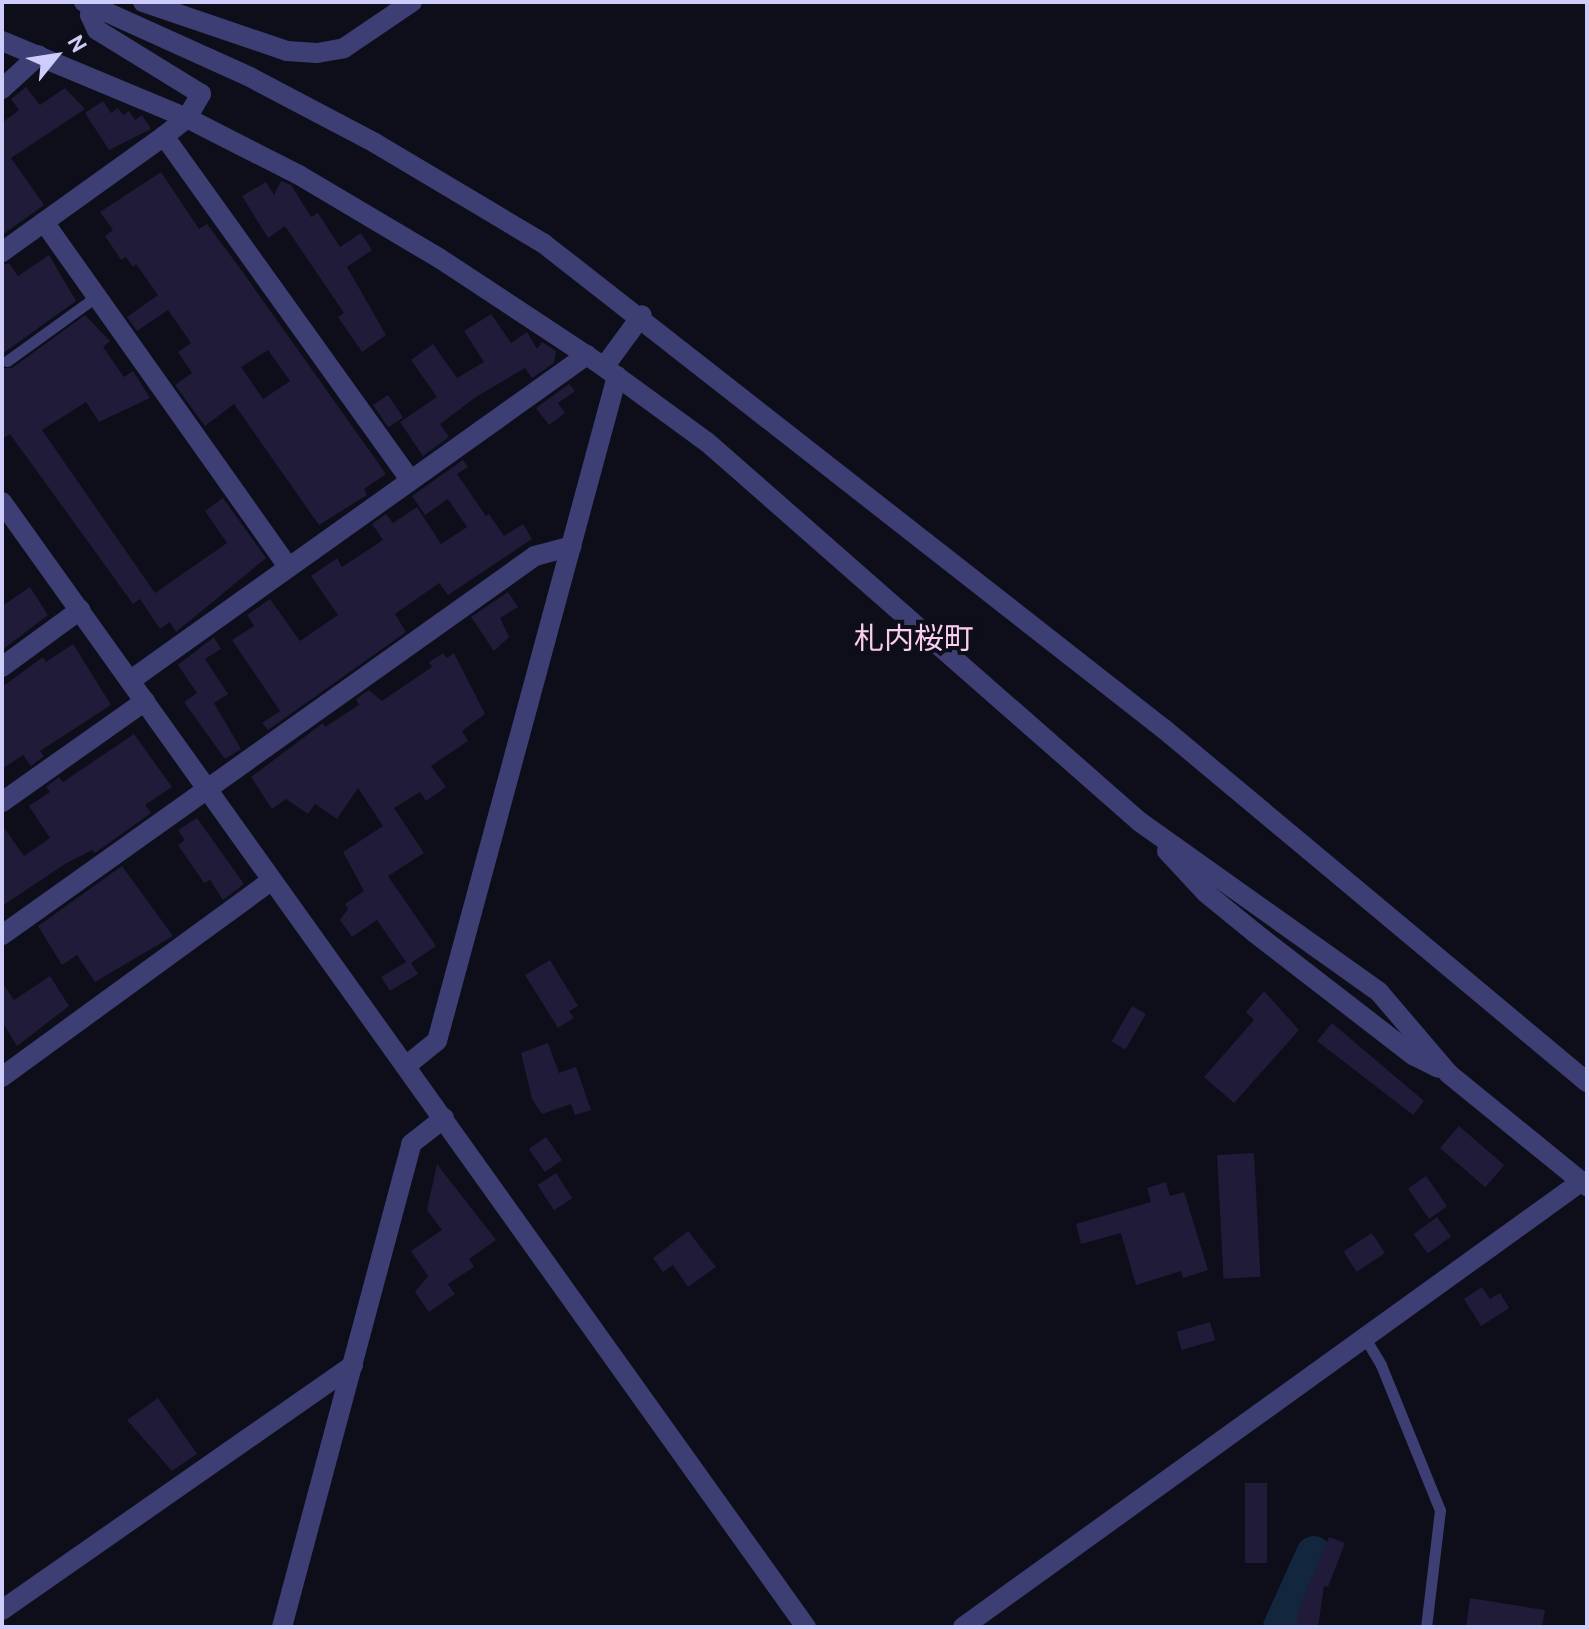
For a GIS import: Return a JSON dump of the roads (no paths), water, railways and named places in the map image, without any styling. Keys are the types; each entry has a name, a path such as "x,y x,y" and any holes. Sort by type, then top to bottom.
{"street":[{"path":"143,2 287,51 317,53 344,48 412,2"},
{"path":"2,252 187,118 201,94 196,86 97,30 90,15 93,3 250,77 375,143 543,243 642,315 1164,729 1587,1082"},
{"path":"2,41 187,118 414,243 611,372 707,442 1140,822 1206,893 1413,1055 1449,1074"},
{"path":"2,89 39,55"},
{"path":"164,136 410,479"},
{"path":"44,222 288,567"},
{"path":"406,1066 437,1041 572,546 611,372 642,315"},
{"path":"131,680 587,355"},
{"path":"2,502 806,1627"},
{"path":"2,935 535,556 572,546"},
{"path":"2,667 80,610"},
{"path":"2,802 145,701"},
{"path":"963,1627 1584,1184 1449,1074 1379,992 1140,822"},
{"path":"2,1077 272,880"},
{"path":"282,1627 411,1144 444,1118"},
{"path":"2,1610 353,1365"}],"lane":[{"path":"7,361 97,296"},
{"path":"1365,1338 1381,1365 1440,1510 1426,1627"}],"waterway":[{"path":"1281,1627 1314,1554"}],"district":[{"name":"札内桜町","path":"914,639"}]}
